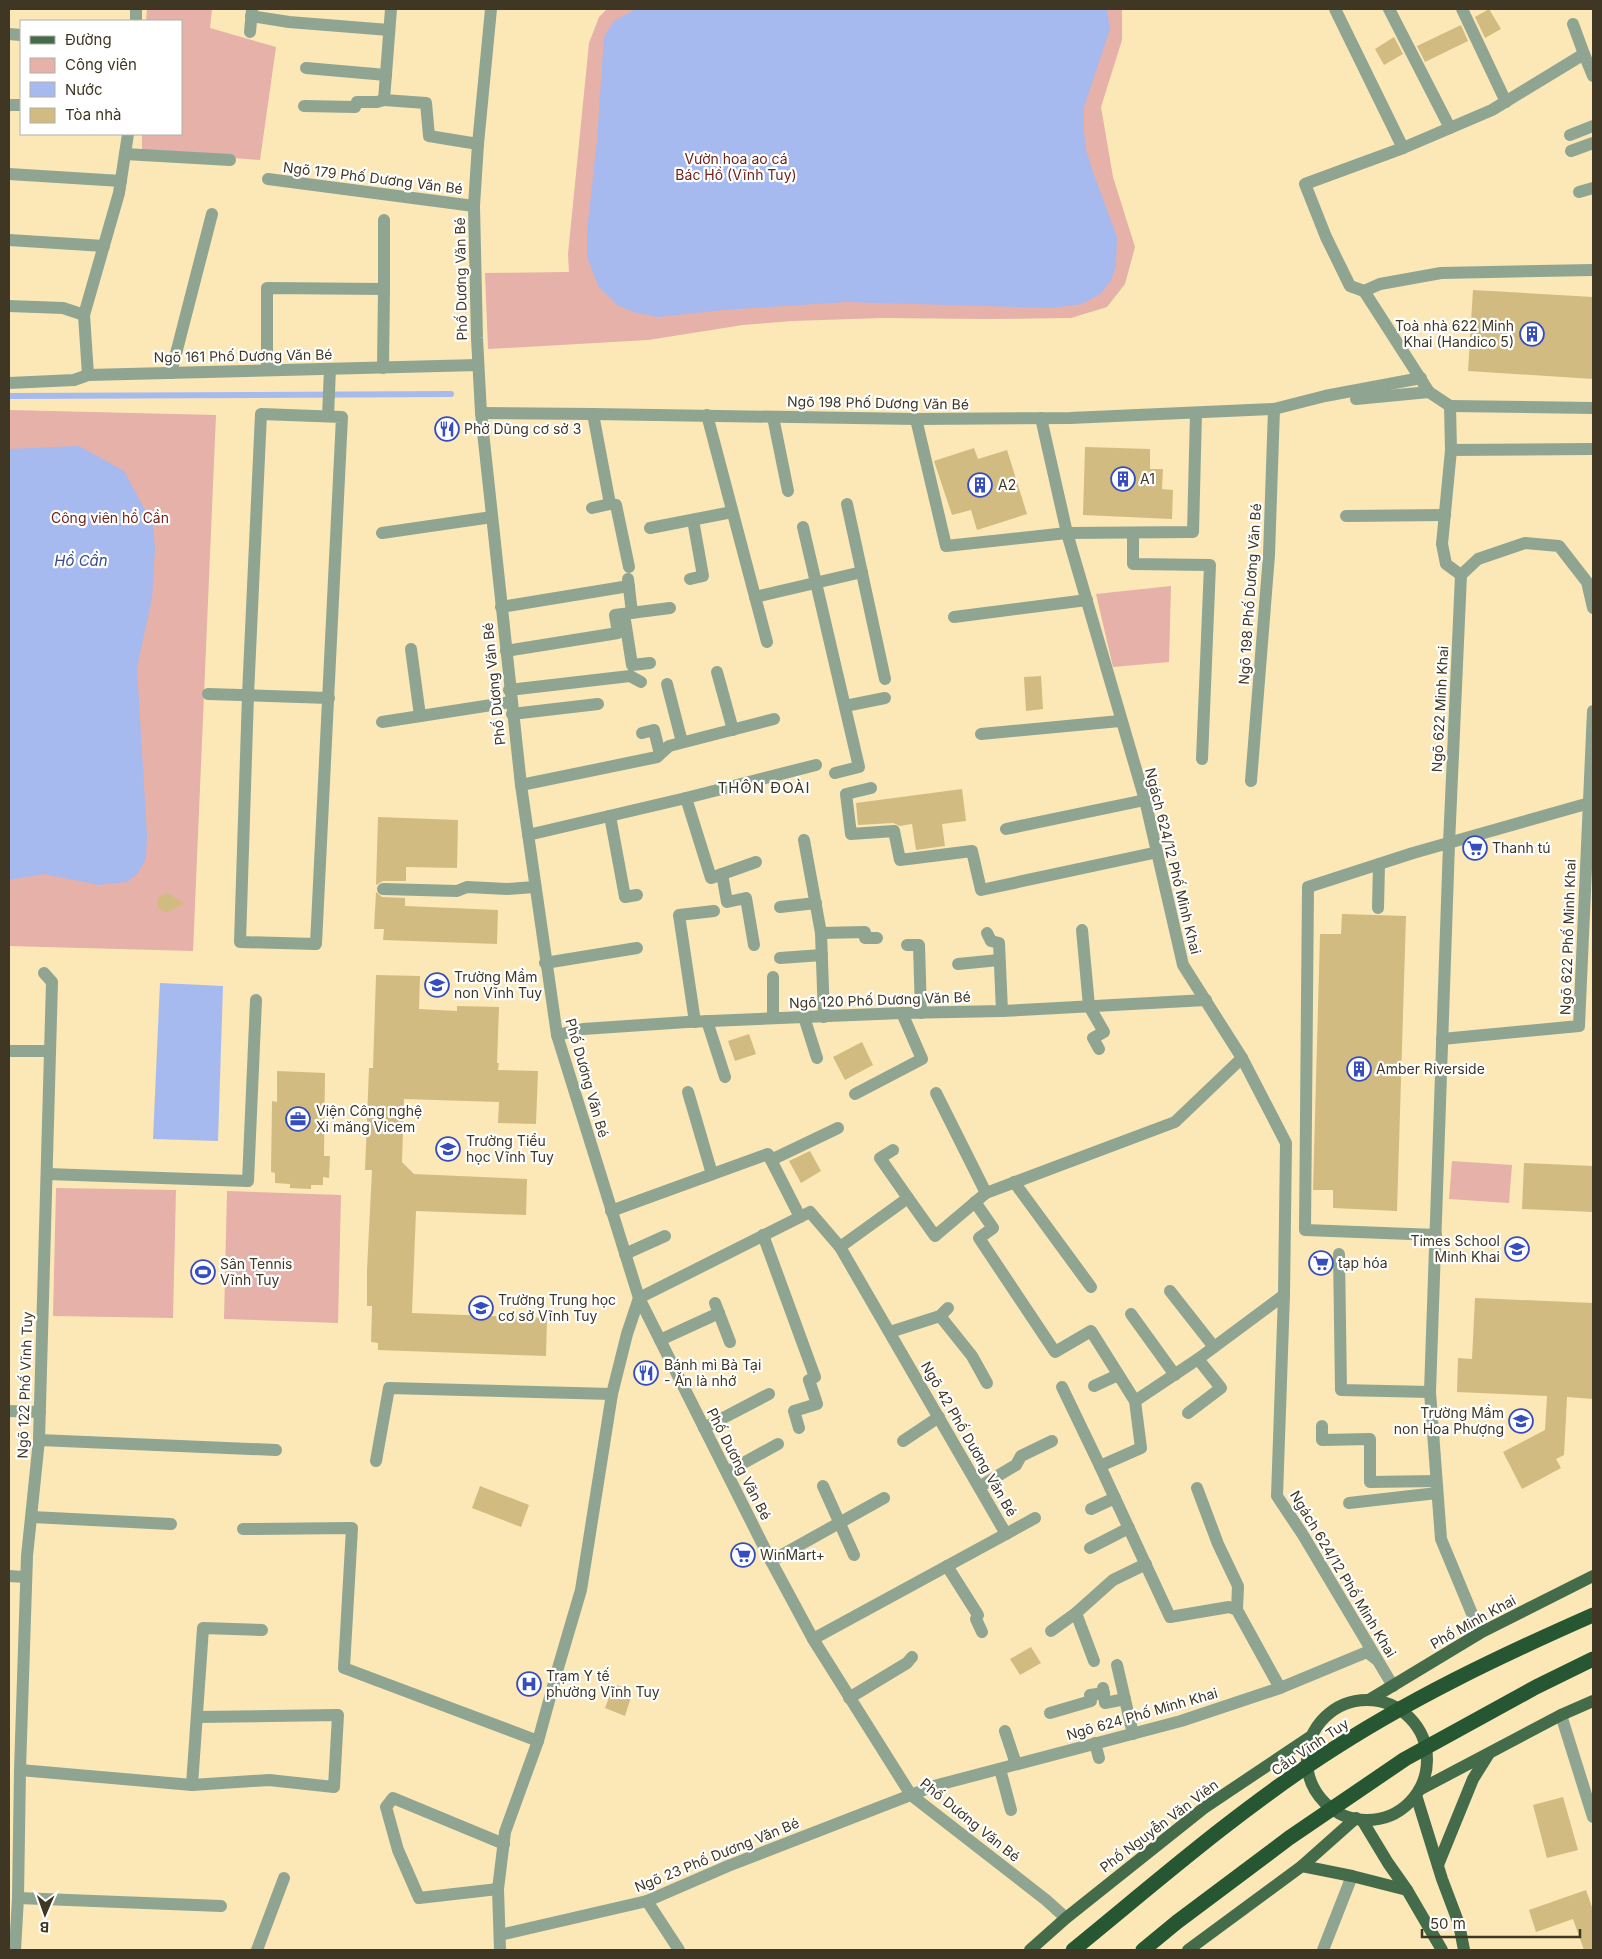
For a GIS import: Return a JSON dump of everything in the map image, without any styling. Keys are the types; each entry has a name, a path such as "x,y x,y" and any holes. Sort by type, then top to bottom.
{"highway":[{"name":"Cầu Vĩnh Tuy","path":"1073,1950 1205,1841 1321,1756 1439,1687 1593,1615"},
{"path":"1143,1950 1177,1922 1289,1838 1405,1759 1593,1659"}],"main road":[{"name":"Phố Minh Khai","path":"1369,1700 1480,1633 1593,1576"},
{"path":"1369,1700 1388,1704 1405,1713 1418,1727 1426,1744 1428,1763 1424,1782 1418,1792 1400,1811 1382,1818 1359,1819 1342,1814 1325,1803 1313,1786 1306,1771 1306,1759 1312,1735 1317,1726 1332,1712 1350,1703 1369,1700"},
{"path":"1418,1792 1561,1715 1593,1701"},
{"name":"Phố Nguyễn Văn Viên","path":"1030,1950 1066,1918 1204,1808 1312,1735"},
{"path":"1438,1865 1473,1779 1488,1755"},
{"path":"1418,1792 1438,1865 1459,1924 1464,1950"},
{"path":"1188,1950 1302,1866 1359,1819"},
{"path":"1359,1819 1407,1890 1442,1950"},
{"path":"1302,1866 1407,1890"}],"street":[{"path":"384,100 391,9"},
{"name":"Phố Dương Văn Bé","path":"491,9 474,206 481,413 520,785 557,1034 638,1298 771,1561 813,1639 911,1795 1046,1900 1066,1918"},
{"path":"1335,9 1403,148"},
{"path":"1389,9 1450,128"},
{"path":"1462,9 1506,102"},
{"path":"250,32 252,12 289,22 389,30"},
{"path":"1573,24 1593,76"},
{"path":"1584,54 1492,110 1403,148 1305,184 1326,237 1350,286 1364,291 1429,392 1450,406 1593,408"},
{"path":"306,68 386,75"},
{"path":"304,106 355,107 357,102 384,100 426,104 429,136 478,144"},
{"path":"1570,135 1593,126"},
{"path":"88,375 84,315 121,180 128,135"},
{"path":"1571,151 1593,143"},
{"path":"125,154 230,160"},
{"path":"9,174 121,180"},
{"name":"Ngõ 179 Phố Dương Văn Bé","path":"268,179 474,206"},
{"path":"1579,192 1593,188"},
{"path":"171,373 212,214"},
{"path":"383,368 384,220"},
{"path":"9,240 104,246"},
{"path":"1364,291 1380,284 1441,273 1593,270"},
{"path":"267,370 267,288 384,289"},
{"path":"9,306 63,308 84,315"},
{"name":"Ngõ 161 Phố Dương Văn Bé","path":"9,383 74,380 88,375 267,370 330,374 383,368 478,365"},
{"path":"328,416 330,374"},
{"name":"Ngõ 198 Phố Dương Văn Bé","path":"481,413 916,419 1040,418 1196,413 1274,409 1325,396 1421,378"},
{"path":"1356,399 1429,392"},
{"path":"1450,406 1451,450 1442,544 1446,564 1461,575 1478,559 1525,543 1559,546 1587,582 1593,608"},
{"name":"Ngõ 198 Phố Dương Văn Bé","path":"1251,781 1269,555 1274,409"},
{"path":"916,419 946,546 1067,533 1193,532 1196,413"},
{"path":"261,414 342,416 316,944 240,942 248,695 261,414"},
{"path":"593,414 610,504"},
{"path":"707,415 767,642"},
{"path":"773,417 788,491"},
{"name":"Ngách 624/12 Phố Minh Khai","path":"1040,418 1067,533 1120,721 1145,800 1183,965 1242,1058 1286,1143 1284,1295 1277,1496 1303,1535 1393,1686"},
{"path":"1451,450 1592,449"},
{"path":"592,508 610,504 616,506 629,577 628,614 632,665 650,663"},
{"path":"847,504 885,679"},
{"path":"650,528 732,512"},
{"path":"1346,516 1445,515"},
{"path":"382,534 492,517"},
{"path":"690,579 703,576 692,520"},
{"path":"803,527 859,767 835,774"},
{"path":"1133,533 1134,564 1210,565 1202,760"},
{"path":"755,597 862,572"},
{"name":"Ngõ 622 Minh Khai","path":"1449,844 1461,575"},
{"path":"501,607 629,577"},
{"path":"954,617 1087,600"},
{"path":"506,651 618,633 615,615 670,608"},
{"path":"411,649 420,716"},
{"path":"717,672 733,730"},
{"path":"382,722 511,702 630,676 641,682"},
{"path":"666,684 682,742"},
{"path":"208,694 329,698"},
{"path":"844,706 885,698"},
{"path":"511,702 598,704"},
{"name":"Ngõ 622 Phố Minh Khai","path":"1442,1039 1579,1026 1591,802 1593,711"},
{"path":"520,785 657,757 669,746 774,719"},
{"path":"982,734 1120,721"},
{"path":"642,733 654,730 660,754"},
{"path":"528,835 816,766"},
{"path":"871,788 846,794 851,834 894,831 900,860 972,851 981,890 1158,852"},
{"path":"686,798 711,878 756,862"},
{"path":"1006,829 1145,800"},
{"path":"1436,1235 1305,1230 1308,887 1379,864 1591,802"},
{"path":"610,816 625,897 637,895"},
{"path":"804,840 821,933 824,1017"},
{"path":"1449,844 1430,1392 1441,1539 1480,1633"},
{"path":"1378,908 1379,864"},
{"path":"722,874 727,902 746,898 754,945"},
{"path":"383,888 457,892 467,887 507,889 534,887"},
{"path":"780,907 816,903"},
{"path":"714,911 679,915 701,1021 725,1077"},
{"path":"1082,930 1089,1006 1104,1032 1093,1038 1099,1049"},
{"path":"821,933 865,932 865,938 877,938"},
{"path":"987,933 991,941 999,943 1002,1011"},
{"path":"907,946 919,945 921,1013"},
{"path":"545,963 637,948"},
{"path":"780,958 822,955"},
{"path":"958,964 999,960"},
{"name":"Ngõ 122 Phố Vĩnh Tuy","path":"14,1950 18,1898 26,1577 40,1412 52,982 44,973"},
{"path":"773,977 774,1018"},
{"path":"47,1174 248,1181 256,1000"},
{"name":"Ngõ 120 Phố Dương Văn Bé","path":"557,1034 583,1029 701,1021 1002,1011 1206,1000"},
{"path":"855,1094 922,1059 902,1013"},
{"path":"804,1017 817,1058"},
{"path":"9,1051 50,1051"},
{"path":"893,1150 880,1158 935,1236 986,1193 1175,1122 1242,1058"},
{"path":"688,1092 712,1174"},
{"path":"936,1093 986,1193"},
{"path":"771,1160 838,1128"},
{"path":"500,1950 498,1889 505,1832 538,1741 581,1590 612,1394 638,1298 800,1217 768,1154 611,1211"},
{"path":"1014,1182 1091,1287"},
{"path":"840,1247 908,1198"},
{"path":"975,1202 993,1228 979,1238 1055,1352 1091,1331 1135,1401 1140,1448 1100,1466"},
{"name":"Ngõ 42 Phố Dương Văn Bé","path":"800,1217 810,1212 840,1247 1006,1534 813,1639"},
{"path":"763,1235 815,1377 809,1380 817,1404 794,1411 799,1428"},
{"path":"625,1254 665,1236"},
{"path":"1340,1254 1341,1390 1430,1392"},
{"path":"1170,1291 1214,1347"},
{"path":"1135,1401 1198,1359 1284,1295"},
{"path":"660,1340 717,1308 730,1342"},
{"path":"890,1332 944,1312 987,1383"},
{"path":"1131,1314 1175,1374"},
{"path":"1188,1413 1221,1388 1198,1359"},
{"path":"1094,1386 1118,1375"},
{"path":"1062,1387 1170,1617 1229,1607 1237,1610"},
{"path":"376,1461 389,1388 612,1394"},
{"path":"704,1428 769,1394"},
{"path":"9,1411 40,1412"},
{"path":"902,1440 939,1418"},
{"path":"1322,1426 1322,1440 1370,1439 1370,1482 1437,1487"},
{"path":"39,1440 276,1450"},
{"path":"979,1487 1016,1465 1021,1456 1052,1440"},
{"path":"727,1472 778,1444"},
{"path":"822,1486 854,1555"},
{"path":"1349,1504 1437,1487"},
{"path":"1197,1488 1218,1544 1238,1586 1237,1610 1280,1688"},
{"path":"771,1561 884,1498"},
{"path":"1091,1509 1115,1498"},
{"path":"32,1517 172,1524"},
{"path":"1006,1534 1035,1518"},
{"path":"242,1529 352,1528 344,1668 538,1741"},
{"path":"1090,1548 1129,1528"},
{"path":"1051,1631 1076,1613 1113,1580 1146,1564"},
{"path":"946,1566 978,1615 976,1619 982,1632"},
{"path":"9,1576 26,1577"},
{"path":"1076,1613 1094,1661"},
{"path":"192,1785 203,1628 262,1630"},
{"name":"Ngõ 624 Phố Minh Khai","path":"911,1795 934,1786 1181,1721 1280,1688 1367,1652 1376,1659"},
{"path":"849,1698 908,1664 912,1657"},
{"path":"1117,1665 1132,1734"},
{"path":"1050,1713 1091,1701 1090,1695 1104,1690 1106,1703 1125,1699"},
{"path":"20,1770 192,1785 269,1780 334,1787 338,1714 197,1717"},
{"path":"1561,1715 1593,1817"},
{"path":"1005,1731 1016,1764"},
{"path":"1095,1743 1099,1758"},
{"path":"1000,1769 1010,1810"},
{"name":"Ngõ 23 Phố Dương Văn Bé","path":"500,1935 647,1901 728,1866 911,1795"},
{"path":"498,1889 419,1898 398,1850 386,1807 393,1798 504,1844"},
{"path":"1324,1950 1352,1876"},
{"path":"257,1950 284,1878"},
{"path":"18,1898 221,1906"},
{"path":"647,1901 679,1950"}],"green space":[{"path":"147,9 212,9 210,28 276,47 260,160 142,151 142,135 182,135 182,20 146,20"},
{"name":"Vườn hoa ao cá Bác Hồ (Vĩnh Tuy)","path":"607,9 1122,9 1122,40 1101,107 1113,177 1135,247 1125,284 1107,307 1071,318 882,318 792,321 743,325 648,340 488,349 485,273 569,272 568,254 589,43 599,17"},
{"name":"Công viên hồ Cần","path":"9,410 216,415 193,951 9,946"},
{"path":"1171,586 1169,662 1113,667 1096,594"},
{"path":"1452,1161 1512,1165 1509,1203 1449,1199"},
{"path":"56,1188 176,1190 173,1318 53,1316"},
{"path":"227,1191 341,1195 338,1323 224,1319"}],"water":[{"name":"Vườn hoa ao cá Bác Hồ (Vĩnh Tuy)","path":"636,9 1107,9 1110,29 1084,107 1084,132 1086,150 1117,237 1116,265 1111,281 1100,294 1082,304 1052,308 846,302 723,310 658,317 633,312 617,305 599,287 592,270 587,256 587,232 597,140 604,37 614,21"},
{"name":"Hồ Cần","path":"79,446 124,471 153,525 155,549 152,598 137,668 147,836 146,859 138,873 127,882 99,885 44,874 9,880 9,449"},
{"path":"160,983 223,986 218,1141 153,1139"}],"building":[{"path":"1489,9 1501,29 1485,38 1475,17"},
{"path":"1461,25 1468,41 1425,62 1417,46"},
{"path":"1394,37 1403,54 1384,65 1375,49"},
{"name":"Toà nhà 622 Minh Khai (Handico 5)","path":"1473,290 1593,297 1593,379 1468,371"},
{"name":"A1","path":"1085,447 1150,449 1150,469 1163,469 1162,489 1173,490 1172,519 1083,515"},
{"name":"A2","path":"974,448 978,459 1007,450 1027,514 977,530 971,510 952,515 934,461"},
{"path":"1041,676 1043,709 1026,711 1024,677"},
{"path":"962,789 966,821 942,824 945,846 916,850 912,824 900,826 893,823 858,825 856,803"},
{"path":"378,817 458,820 457,868 406,867 406,881 383,881 376,885"},
{"path":"166,892 184,904 166,913 157,907 158,898"},
{"path":"376,892 382,897 405,898 405,906 498,910 497,944 383,940 384,929 374,929"},
{"name":"Amber Riverside","path":"1342,914 1406,916 1397,1211 1333,1208 1333,1190 1313,1190 1320,934 1341,934"},
{"path":"376,975 420,976 419,1009 457,1011 457,1006 499,1007 498,1070 538,1071 536,1124 498,1123 499,1102 404,1099 402,1162 414,1174 527,1179 526,1215 416,1211 412,1313 547,1318 546,1356 378,1350 378,1343 371,1342 372,1306 367,1306 367,1270 372,1170 365,1170 369,1068 373,1068"},
{"path":"749,1034 756,1054 735,1061 728,1041"},
{"path":"862,1042 873,1065 845,1080 833,1057"},
{"name":"Viện Công nghệ Xi măng Vicem","path":"277,1071 325,1073 324,1156 330,1156 329,1178 323,1177 323,1185 311,1185 311,1189 290,1188 290,1184 275,1183 275,1173 271,1172 272,1101 277,1102"},
{"path":"810,1151 821,1171 801,1183 789,1161"},
{"path":"1524,1163 1593,1166 1593,1212 1522,1209"},
{"path":"1475,1298 1593,1303 1593,1399 1567,1397 1564,1455 1556,1459 1561,1468 1522,1489 1503,1452 1545,1430 1547,1396 1457,1392 1458,1358 1472,1359"},
{"path":"480,1486 529,1505 521,1527 472,1508"},
{"path":"1031,1647 1041,1663 1020,1675 1010,1659"},
{"path":"614,1684 633,1691 625,1716 605,1708"},
{"path":"1563,1797 1578,1850 1547,1858 1533,1805"},
{"path":"1586,1890 1593,1910 1593,1950 1584,1950 1573,1919 1536,1932 1529,1910"}],"waterway":[{"path":"9,396 451,394"}],"place":[{"name":"Toà nhà 622 Minh Khai (Handico 5)","path":"1532,334"},
{"name":"Phở Dũng cơ sở 3","path":"447,429"},
{"name":"A1","path":"1123,479"},
{"name":"A2","path":"980,485"},
{"name":"Thanh tú","path":"1475,848"},
{"name":"Trường Mầm non Vĩnh Tuy","path":"437,985"},
{"name":"Amber Riverside","path":"1359,1069"},
{"name":"Viện Công nghệ Xi măng Vicem","path":"298,1119"},
{"name":"Trường Tiểu học Vĩnh Tuy","path":"448,1149"},
{"name":"Times School Minh Khai","path":"1517,1249"},
{"name":"tạp hóa","path":"1321,1263"},
{"name":"Sân Tennis Vĩnh Tuy","path":"203,1272"},
{"name":"Trường Trung học cơ sở Vĩnh Tuy","path":"481,1308"},
{"name":"Bánh mì Bà Tại - Ăn là nhớ","path":"646,1373"},
{"name":"Trường Mầm non Hoa Phượng","path":"1521,1421"},
{"name":"WinMart+","path":"743,1555"},
{"name":"Trạm Y tế phường Vĩnh Tuy","path":"529,1684"}],"district":[{"name":"THÔN ĐOÀI","path":"764,788"}]}
